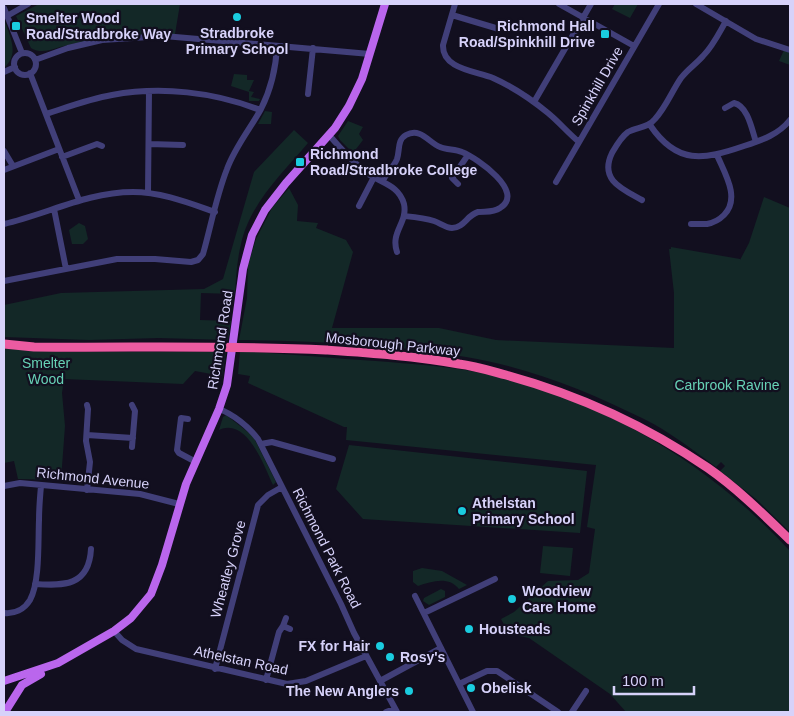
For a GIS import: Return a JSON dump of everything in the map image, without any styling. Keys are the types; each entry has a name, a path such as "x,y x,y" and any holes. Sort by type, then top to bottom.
{"highway":[{"name":"Mosborough Parkway","path":"4,344 34,347 259,347 383,354 427,359 481,369 542,385 592,404 661,439 708,468 737,490 790,540"}],"main road":[{"name":"Richmond Road","path":"4,682 58,663 114,631 131,618 151,594 162,564 179,504 219,409 228,380 243,267 258,221 286,183 342,118 362,79 385,4"},
{"path":"5,712 26,682 58,663"},
{"path":"4,682 15,685 19,691"}],"street":[{"path":"7,16 28,4"},
{"path":"455,4 443,45 443,51 447,60 455,65 484,74 501,82 534,102 580,142"},
{"path":"559,4 634,46"},
{"path":"534,102 591,4"},
{"name":"Spinkhill Drive","path":"556,182 659,4"},
{"path":"696,4 756,39 790,50"},
{"path":"4,8 22,53"},
{"path":"452,15 499,29"},
{"path":"642,200 614,182 609,175 609,160 620,140 628,132 650,124 659,114 684,75 710,47 726,21"},
{"path":"35,60 68,48 102,40 164,36 370,54"},
{"path":"4,281 117,259 195,262 202,254 227,169 237,148 260,110 273,76 277,46"},
{"path":"308,94 313,48"},
{"path":"22,53 30,55 35,60 35,68 30,73 22,74 15,68 15,59 22,53"},
{"path":"4,72 15,68"},
{"path":"30,73 79,200"},
{"path":"46,114 114,94 149,92 198,94 260,110"},
{"path":"148,193 149,92"},
{"path":"725,108 734,103 741,106 756,142"},
{"path":"650,124 660,139 676,151 692,156 716,155 756,142 776,134 790,120"},
{"path":"383,182 397,157 400,141 410,133 421,134 439,147 456,150 468,155 506,187 507,200 501,208 493,211 477,212 459,227 452,228 428,220 404,216"},
{"path":"329,134 361,167 374,177 395,188 400,194 404,203 404,216 396,234 397,252"},
{"path":"62,157 97,144 102,146"},
{"path":"148,144 183,145"},
{"path":"4,170 59,149"},
{"path":"4,151 13,166"},
{"path":"458,184 452,178 468,155"},
{"path":"691,224 707,224 718,220 731,204 730,185 716,155"},
{"path":"359,206 374,177"},
{"path":"4,224 79,200 114,193 148,193 215,212"},
{"path":"54,209 66,269"},
{"path":"87,405 86,435 90,462 87,490"},
{"path":"132,405 135,410 132,447"},
{"name":"Richmond Park Road","path":"219,409 225,411 247,428 261,444 366,656 395,710"},
{"path":"188,419 181,418 177,450 179,454 196,462"},
{"path":"86,435 133,438"},
{"path":"261,444 272,442 333,459"},
{"name":"Richmond Avenue","path":"4,486 20,483 140,494 179,504"},
{"path":"5,613 16,612 26,606 32,596 38,562 41,486"},
{"name":"Wheatley Grove","path":"215,669 258,505 268,494 282,486"},
{"path":"35,584 58,586 71,583 82,574 94,556 92,548"},
{"path":"424,613 495,579"},
{"path":"415,596 473,712"},
{"path":"266,680 279,632 287,627 286,618"},
{"name":"Athelstan Road","path":"114,631 122,640 136,648 215,669 287,684 299,683 366,656"},
{"path":"380,681 441,648"},
{"path":"459,684 487,671 497,671 558,712"},
{"path":"572,712 586,691"},
{"path":"386,712 395,710"}],"green space":[{"path":"39,4 180,4 175,34 103,38 42,51 31,48 16,16"},
{"path":"615,4 638,4 630,18 612,9"},
{"path":"4,19 11,38 13,51 12,57 4,68"},
{"path":"784,50 790,53 790,65 779,61"},
{"path":"234,74 247,75 247,80 254,80 249,91 254,92 251,97 260,99 259,101 249,101 249,92 231,86"},
{"path":"265,111 272,112 271,124 258,124"},
{"path":"348,121 363,127 359,134 363,140 353,153 338,136"},
{"path":"294,130 308,143 259,202 245,229 237,269 235,294 201,293 200,320 231,321 228,340 159,338 89,340 4,337 4,305 61,293 204,289 223,279 254,172"},
{"name":"Carbrook Ravine","path":"289,188 298,205 297,221 318,223 316,228 346,240 353,252 332,328 439,328 496,340 674,348 674,293 669,249 671,247 740,260 749,243 764,197 790,208 790,532 756,499 720,471 725,466 721,462 716,467 654,424 557,381 489,361 410,349 296,341 239,340 247,298 248,265 256,239 272,208"},
{"path":"79,223 85,226 88,239 83,244 72,244 69,230"},
{"name":"Smelter Wood","path":"4,348 65,352 226,352 222,376 195,371 183,384 64,379 62,393 65,426 61,480 18,479 14,461 4,463"},
{"path":"240,351 416,364 481,373 525,384 568,399 609,417 649,438 688,462 724,489 790,551 790,712 626,712 610,694 529,638 509,634 501,619 514,612 548,581 578,580 589,573 595,529 587,527 596,465 346,440 347,427 248,383 250,376 238,374"},
{"path":"226,415 253,436 276,482 273,485 259,456 246,437 238,430 229,428 219,430 223,417"},
{"path":"349,445 587,471 580,533 363,519 336,489"},
{"path":"543,546 573,548 570,576 540,573"},
{"path":"422,568 442,571 467,585 459,589 450,582 440,581 418,586 413,582 413,571"},
{"path":"441,589 445,591 445,597 429,605 423,601 424,598"}],"place":[{"name":"Stradbroke Primary School","path":"237,17"},
{"name":"Smelter Wood Road/Stradbroke Way","path":"16,26"},
{"name":"Richmond Hall Road/Spinkhill Drive","path":"605,34"},
{"name":"Richmond Road/Stradbroke College","path":"300,162"},
{"name":"Athelstan Primary School","path":"462,511"},
{"name":"Woodview Care Home","path":"512,599"},
{"name":"Housteads","path":"469,629"},
{"name":"FX for Hair","path":"380,646"},
{"name":"Rosy's","path":"390,657"},
{"name":"Obelisk","path":"471,688"},
{"name":"The New Anglers","path":"409,691"}]}
